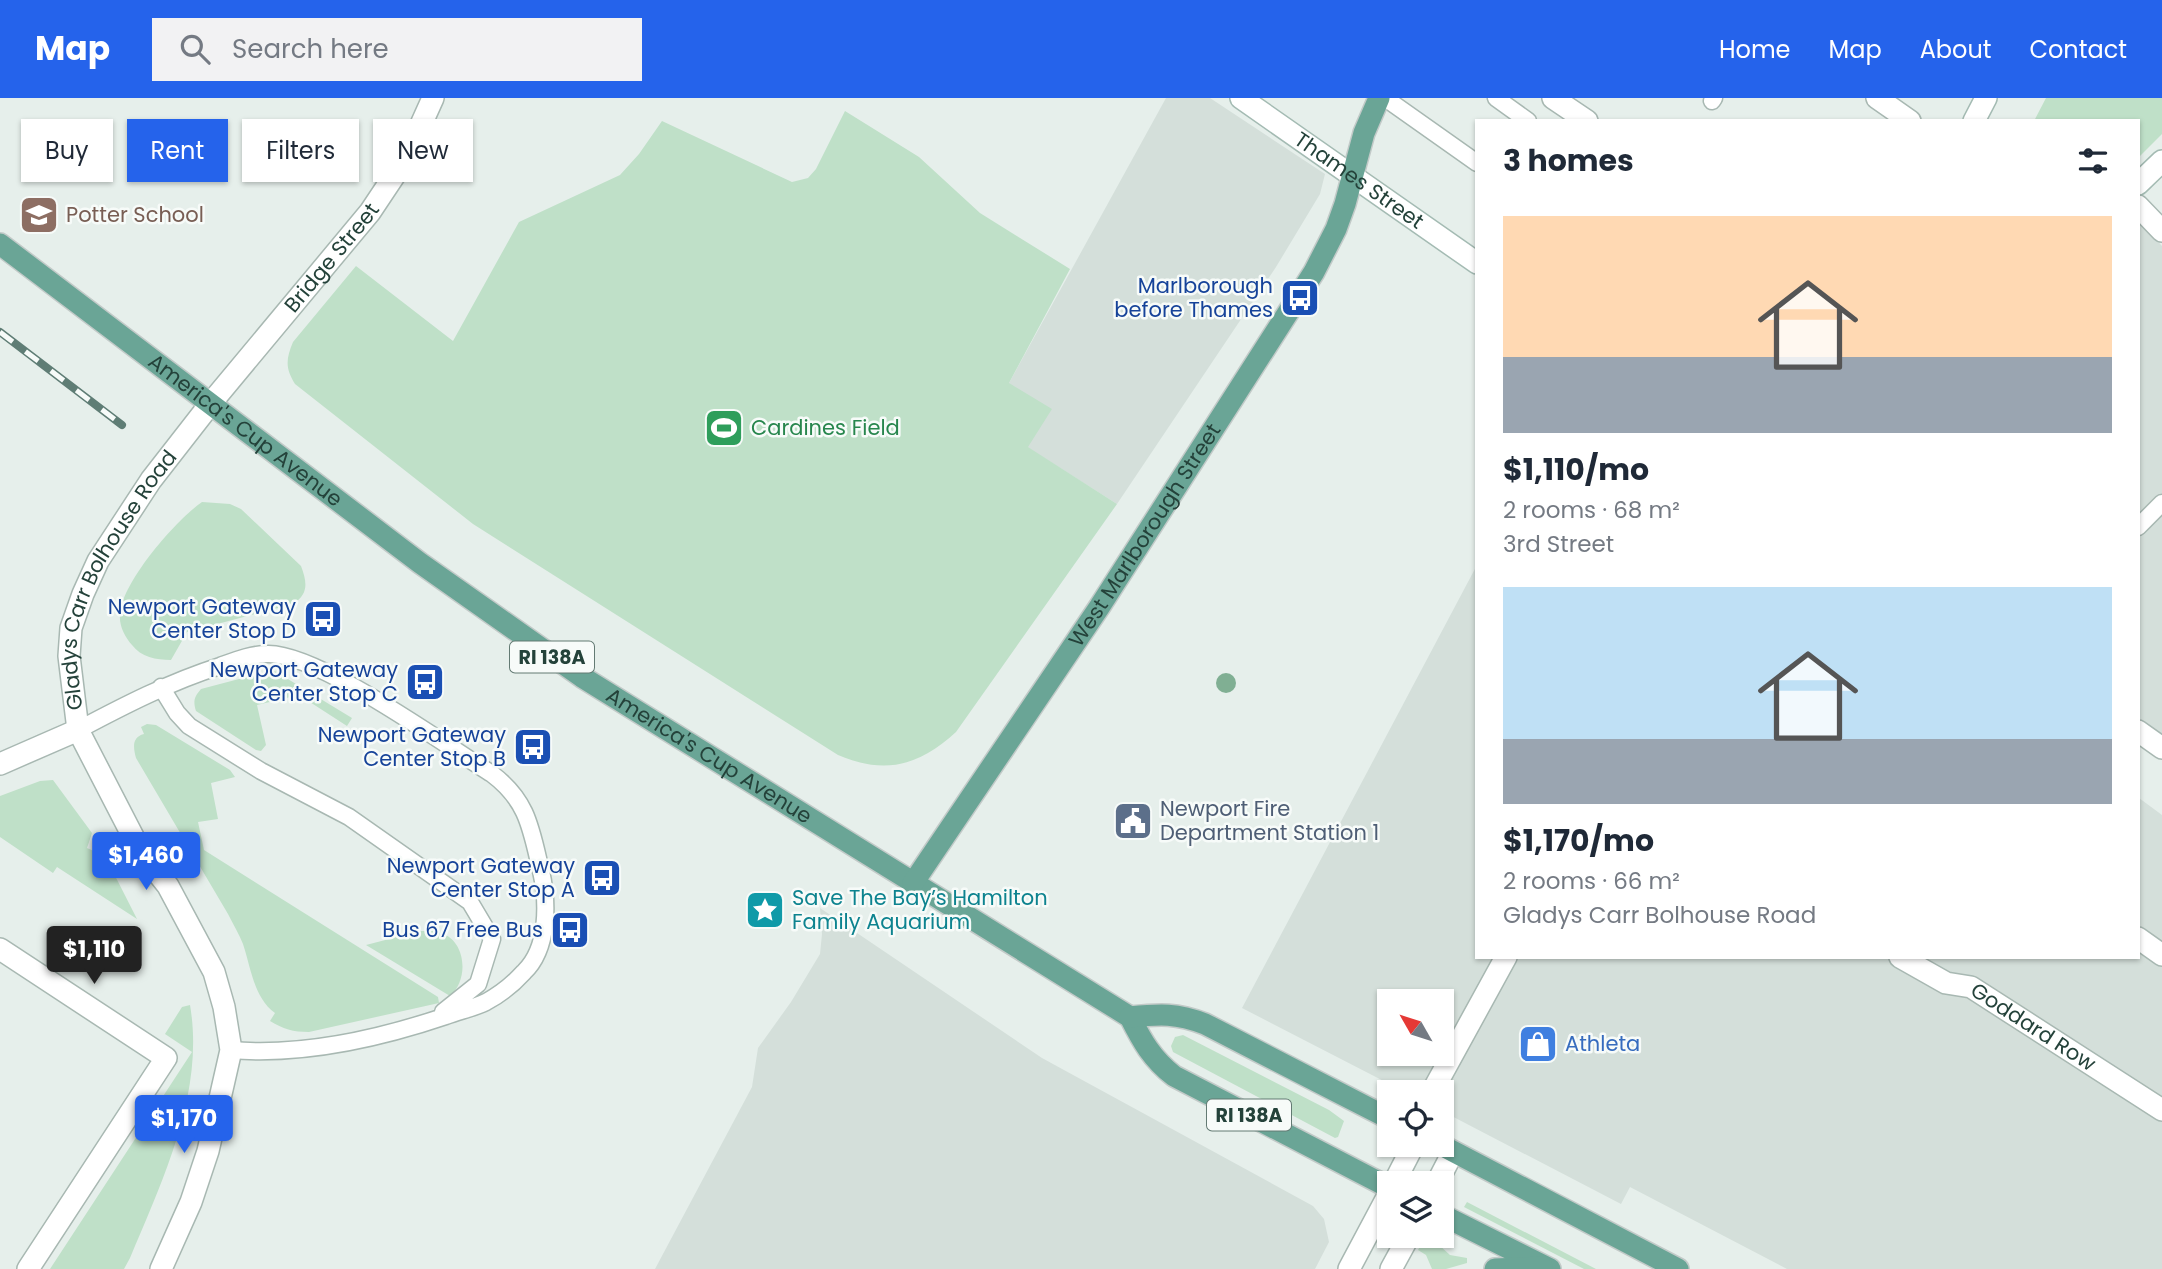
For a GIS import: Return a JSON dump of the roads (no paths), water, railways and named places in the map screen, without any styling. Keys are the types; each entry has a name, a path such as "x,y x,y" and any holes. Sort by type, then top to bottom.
{"main road":[{"name":"West Marlborough Street","path":"913,883 1107,595 1314,272 1336,229 1363,133 1379,98"},
{"name":"America's Cup Avenue","path":"0,244 450,585 582,677 1130,1017"},
{"name":"RI 138A","path":"1377,1112 1185,1016 1168,1014 1130,1017 1148,1052 1174,1076 1377,1183"},
{"path":"1454,1152 1678,1269"},
{"path":"1454,1221 1549,1268"},
{"path":"1495,1269 1529,1266 1549,1268"}],"street":[{"name":"Bridge Street","path":"211,402 370,212 406,158 433,98"},
{"name":"Thames Street","path":"1241,98 1475,262"},
{"path":"1553,98 1584,119"},
{"path":"1877,98 1907,119"},
{"path":"1975,119 1986,98"},
{"path":"2140,182 2162,161"},
{"path":"2140,208 2162,231"},
{"name":"Gladys Carr Bolhouse Road","path":"161,1269 191,1202 208,1151 231,1050 224,1007 214,972 168,886 141,852 79,730 69,656 71,628 97,561 150,480 211,402"},
{"path":"0,764 79,730"},
{"path":"2140,732 2162,748"},
{"path":"2140,939 2162,955"},
{"path":"0,949 166,1058 28,1269"},
{"path":"1439,1080 1505,959"},
{"name":"Goddard Row","path":"1904,959 1946,983 1971,987 2162,1110"},
{"path":"1349,1269 1377,1215"},
{"path":"1391,1269 1402,1248"}],"lane":[{"path":"1385,98 1475,162"},
{"path":"1496,98 1525,119"},
{"path":"2140,525 2162,503"},
{"path":"79,730 161,687 190,675 267,654 297,659 355,688 492,774 508,786 522,804 546,895 544,926 538,950 526,971 486,1002 368,1038 304,1049 255,1052 231,1050"},
{"path":"161,687 177,713 189,726 261,771 349,817 470,902 492,939 478,984 433,1020"}],"railway":[{"path":"0,332 122,425"}],"place":[{"name":"Potter School","path":"39,215"},
{"name":"Marlborough before Thames","path":"1300,298"},
{"name":"Cardines Field","path":"724,428"},
{"name":"Newport Gateway Center Stop D","path":"323,619"},
{"name":"Newport Gateway Center Stop C","path":"425,682"},
{"name":"Newport Gateway Center Stop B","path":"533,747"},
{"name":"Newport Fire Department Station 1","path":"1133,821"},
{"name":"Newport Gateway Center Stop A","path":"602,878"},
{"name":"Save The Bay’s Hamilton Family Aquarium","path":"765,910"},
{"name":"Bus 67 Free Bus","path":"570,930"},
{"name":"Athleta","path":"1538,1044"}]}
